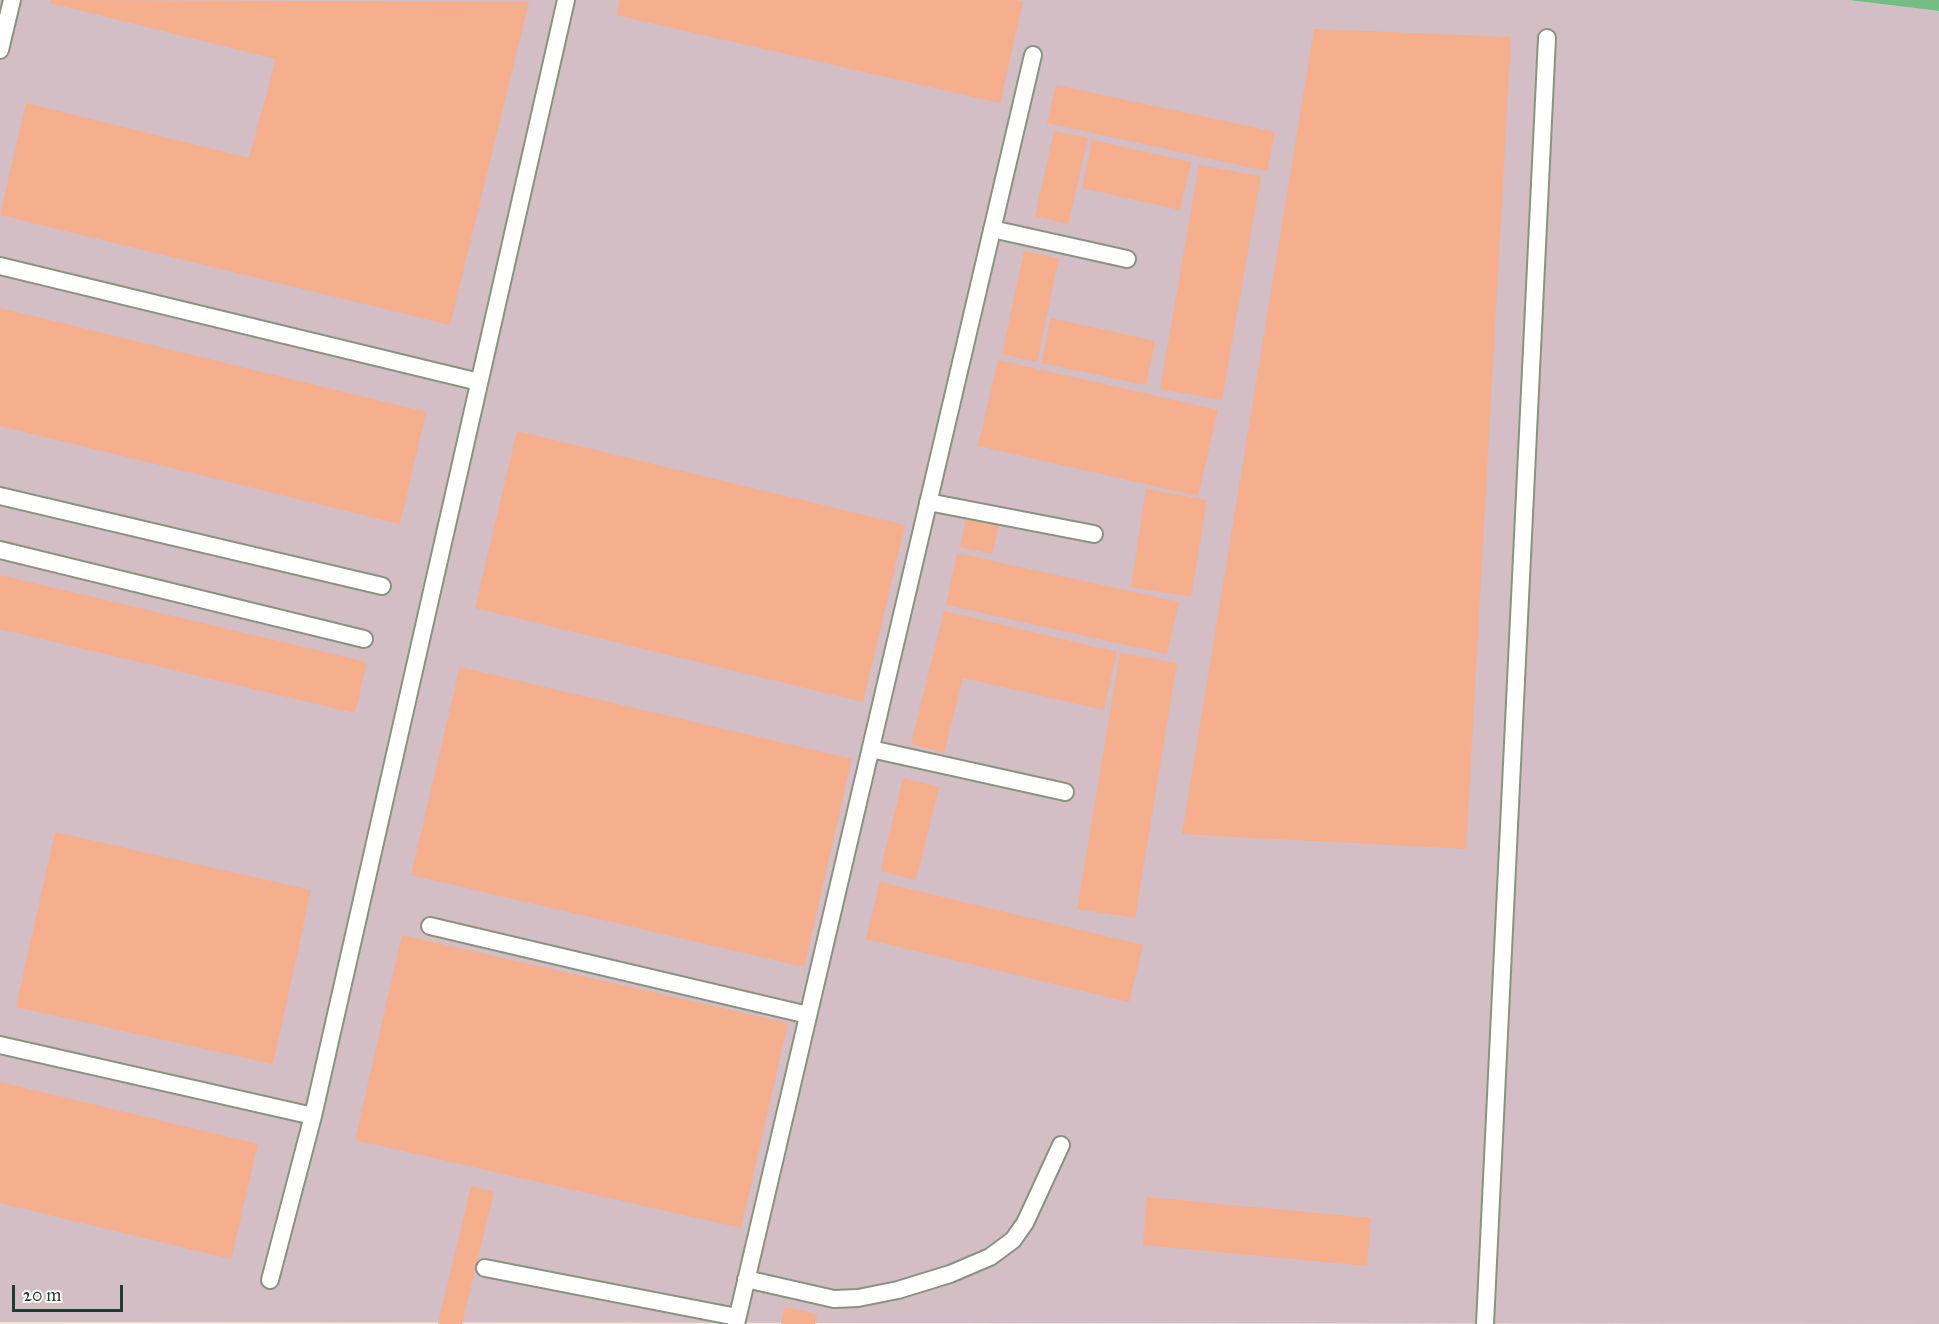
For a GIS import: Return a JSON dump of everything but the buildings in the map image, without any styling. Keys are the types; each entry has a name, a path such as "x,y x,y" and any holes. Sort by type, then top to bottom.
{"lane":[{"path":"0,50 12,0"},
{"path":"270,1280 313,1116 566,0"},
{"path":"1485,1324 1547,38"},
{"path":"485,1268 737,1321 1033,55"},
{"path":"992,229 1128,259"},
{"path":"0,266 479,382"},
{"path":"0,496 382,586"},
{"path":"928,502 1094,534"},
{"path":"0,550 364,639"},
{"path":"871,749 1065,792"},
{"path":"430,926 808,1015"},
{"path":"0,1046 313,1116"},
{"path":"746,1279 834,1299 858,1298 898,1290 951,1274 990,1257 1013,1240 1025,1223 1061,1145"}],"shaded area":[{"path":"0,0 1848,0 1939,11 1939,1324 0,1322"}],"green space":[{"path":"1848,0 1939,0 1939,11"}]}
